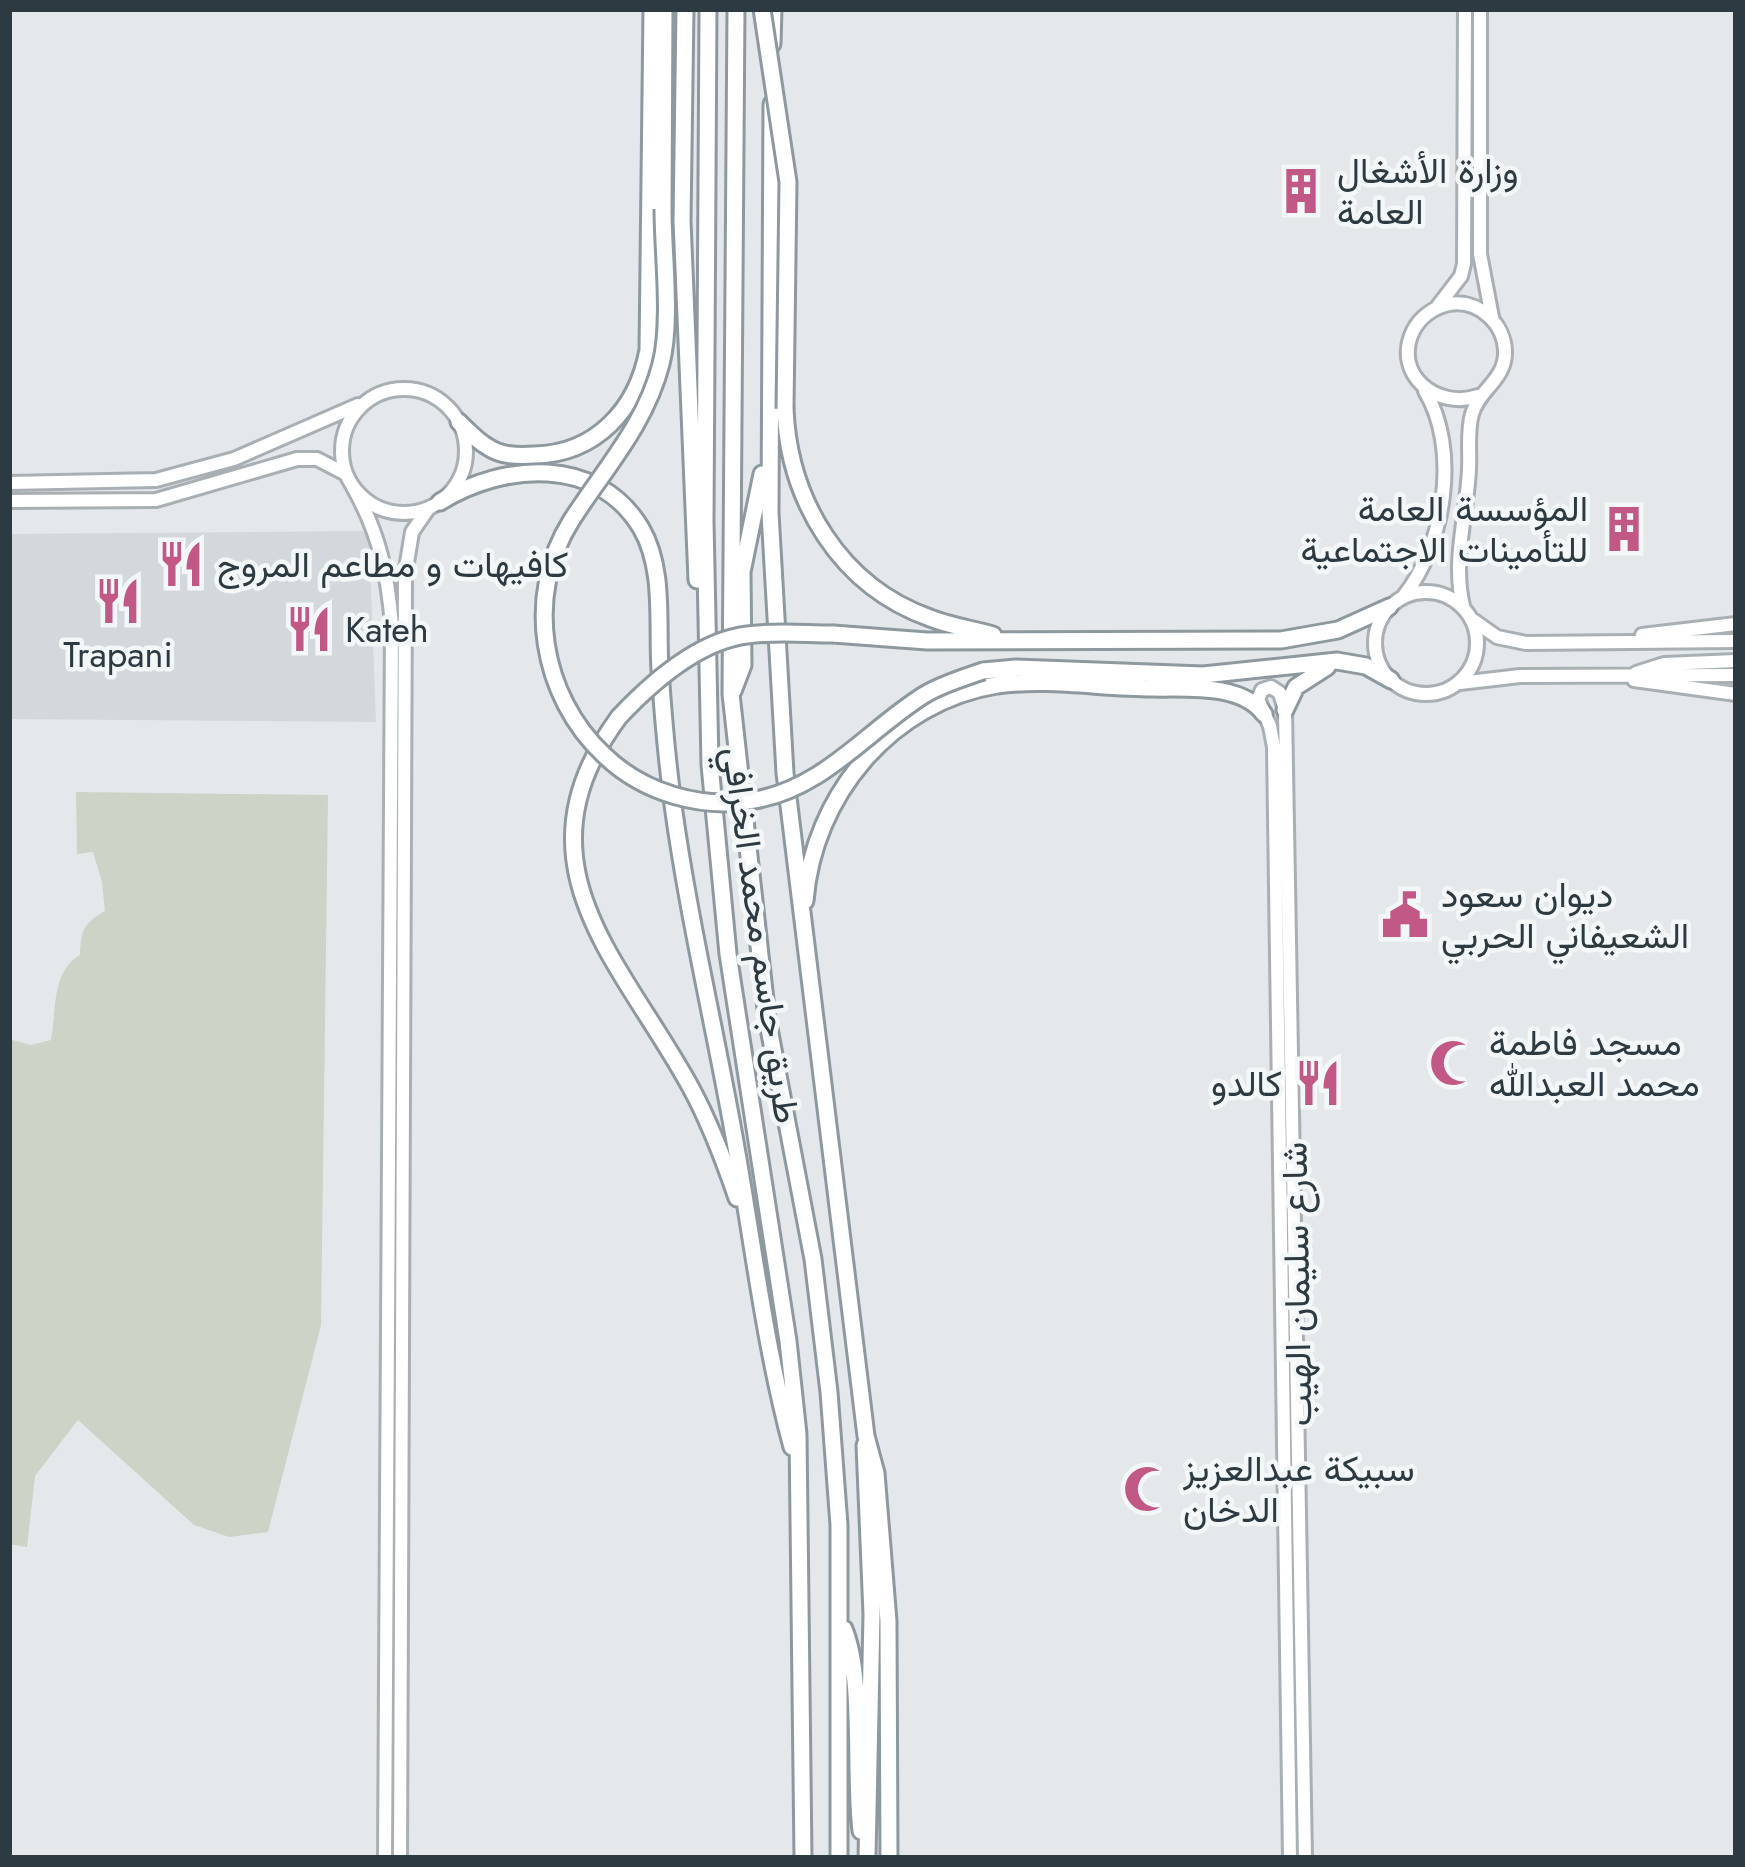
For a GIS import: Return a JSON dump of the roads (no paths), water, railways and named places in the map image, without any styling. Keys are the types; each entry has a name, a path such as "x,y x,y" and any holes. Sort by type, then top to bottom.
{"highway":[{"path":"459,422 493,451 548,454 581,445 609,427 639,386 648,350 652,9"},
{"path":"664,9 663,359 648,406 568,525 547,583 544,606 547,654 562,701 575,722 608,759 649,786 679,797 735,803 802,785 926,694 983,671 1203,675"},
{"path":"685,9 682,221 694,554 706,667"},
{"name":"طريق جاسم محمد الخرافي","path":"708,9 706,667 716,856 788,1341 800,1478 803,1858"},
{"name":"طريق جاسم محمد الخرافي","path":"736,9 731,694 766,1018 821,1317 838,1525 839,1858"},
{"path":"762,9 788,182 785,409 798,488 841,557 904,607 941,622 1013,640"},
{"path":"772,9 769,422 778,675 793,850 866,1436 876,1473 886,1588 890,1858"},
{"path":"731,694 743,665 742,572 769,422"},
{"path":"434,506 461,489 497,476 560,473 607,492 625,507 650,546 656,569 673,808 784,1419 800,1478"},
{"path":"752,1250 699,1104 597,936 581,900 575,862 579,802 600,743 644,691 715,644 742,635 833,634 927,641 1301,638 1339,631 1396,602"},
{"path":"1120,687 1337,662 1366,666 1391,680"},
{"path":"1285,710 1303,681 1337,662"},
{"path":"805,937 808,874 830,808 859,766 898,729 943,702 994,686 1120,687 1233,694 1253,701 1264,714"},
{"path":"866,1436 872,1697 866,1858"},
{"path":"839,1619 854,1665 856,1797 866,1858"}],"street":[{"path":"1465,9 1464,264 1461,276 1436,309 1421,320 1409,346 1409,361 1441,421 1443,476 1438,513 1424,562 1380,620 1376,652 1391,680 1403,689 1432,694 1459,683 1520,676 1736,675"},
{"path":"1421,385 1442,398 1466,400 1496,382 1505,359 1480,254 1480,9"},
{"path":"1436,309 1471,306 1492,319"},
{"path":"9,483 156,480 234,459 393,390 420,391 443,403 459,422 465,436 460,480 412,532 405,560 395,1106"},
{"path":"1459,683 1471,670 1477,653 1478,636 1463,606 1458,555 1470,425 1478,396"},
{"path":"370,399 357,410 343,441 350,481 368,514 387,568 392,626 400,1858"},
{"path":"9,501 156,500 297,459 317,459 350,481 374,506 414,513 434,506"},
{"path":"1396,602 1434,592 1463,606"},
{"path":"1472,619 1511,641 1736,641"},
{"path":"1580,642 1736,623"},
{"path":"1626,676 1664,664 1736,661"},
{"path":"1626,676 1656,686 1736,694"},
{"path":"1264,714 1258,699 1268,687 1280,693 1285,710"},
{"name":"شارع سليمان الهيب","path":"1285,710 1293,1455 1290,1858"},
{"name":"شارع سليمان الهيب","path":"1264,714 1274,748 1305,1858"},
{"path":"385,1858 395,1296"}],"place":[{"name":"وزارة الأشغال العامة","path":"1301,191"},
{"name":"المؤسسة العامة للتأمينات الاجتماعية","path":"1624,529"},
{"name":"كافيهات و مطاعم المروج","path":"181,564"},
{"name":"Trapani","path":"118,601"},
{"name":"Kateh","path":"309,629"},
{"name":"ديوان سعود الشعيفاني الحربي","path":"1405,915"},
{"name":"مسجد فاطمة محمد العبدالله","path":"1453,1063"},
{"name":"كالدو","path":"1318,1083"},
{"name":"سبيكة عبدالعزيز الدخان","path":"1147,1489"}]}
